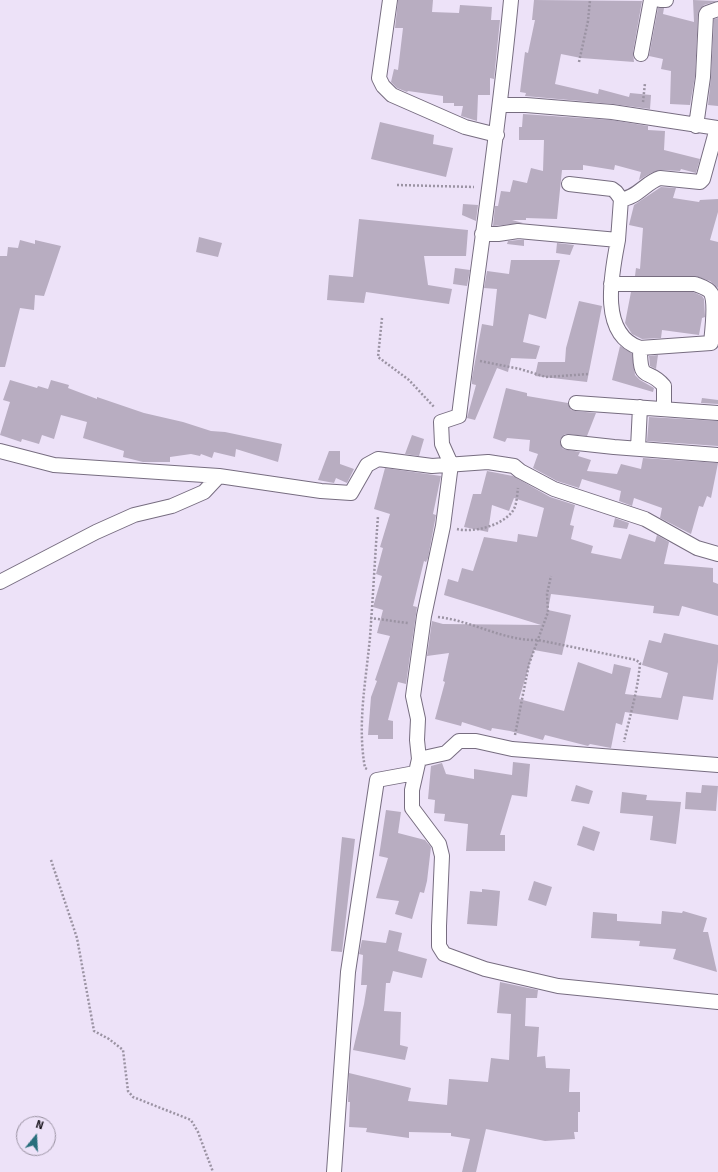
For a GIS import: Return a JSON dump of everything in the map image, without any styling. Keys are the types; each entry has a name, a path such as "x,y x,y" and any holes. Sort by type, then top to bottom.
{"street":[{"path":"390,0 379,78 383,86 392,95 466,127 497,135"},
{"path":"511,0 501,105 482,234 459,416 441,422 442,444 451,464 443,526 424,621 413,696 418,720 417,740 419,759 412,790 412,808 440,844 442,856 438,926 439,946 444,954 485,969 558,986 718,1002"},
{"path":"641,54 651,0"},
{"path":"660,0 666,0"},
{"path":"696,126 700,84 703,76 706,15 707,12 718,9"},
{"path":"501,105 526,105 612,112 717,128 703,179 700,182 660,178 654,179 629,198 621,199"},
{"path":"569,184 612,189 621,199 618,240 610,284 613,317 621,337 630,345 640,348 711,343 715,291 695,284 610,284"},
{"path":"482,234 498,234 518,231 618,240"},
{"path":"640,348 641,369 644,373 664,386 664,408"},
{"path":"576,403 718,413"},
{"path":"638,448 640,407"},
{"path":"568,442 718,455"},
{"path":"0,451 54,466 219,476 321,491 351,493 367,465 378,459 432,466 488,462 514,466 520,471 554,489 644,519 697,548 718,554"},
{"path":"0,582 96,532 134,515 172,506 204,492 219,476"},
{"path":"419,759 446,753 459,742 476,741 512,749 718,765"},
{"path":"334,1172 348,972 378,780 415,773"}],"path":[{"path":"579,62 588,21 590,0"},
{"path":"397,185 489,187"},
{"path":"382,318 378,357 409,380 446,420"},
{"path":"466,359 520,369 546,377 589,374"},
{"path":"443,526 462,530 483,528 498,522 512,512 517,499 520,471"},
{"path":"378,516 361,728 365,768 378,780"},
{"path":"512,749 529,664 548,612 548,594 551,576"},
{"path":"370,618 467,622 523,640 538,640 640,662 638,688 629,716 622,752 619,757"},
{"path":"51,860 77,938 94,1031 109,1039 123,1050 128,1091 133,1097 191,1120 198,1132 213,1172"}],"building":[{"path":"398,0 433,0 432,12 459,13 460,5 492,7 491,20 500,20 494,79 490,78 490,95 478,95 477,121 461,116 463,106 454,106 454,103 443,103 443,96 407,92 397,88 391,82 394,69 398,70 403,28 395,28"},
{"path":"534,0 642,1 633,52 634,62 581,58 561,54 555,84 598,94 599,89 629,97 630,93 651,95 650,109 525,96 526,93 520,92 525,52 528,53 535,20 532,20"},
{"path":"693,0 717,1 704,5 698,14 695,76 690,105 670,104 671,71 661,69 663,59 649,56 658,8 664,8 663,14 694,22"},
{"path":"718,18 718,106 708,105 714,19"},
{"path":"523,114 611,120 648,126 648,130 665,131 664,150 700,159 696,173 681,169 680,171 660,170 639,180 641,172 615,165 614,170 583,165 583,170 562,170 557,219 526,218 526,220 512,220 523,223 493,226 495,206 498,206 501,191 510,192 513,180 527,183 531,168 543,171 544,140 519,140 519,127 522,127"},
{"path":"380,122 434,135 433,144 453,148 446,177 371,159"},
{"path":"661,187 676,188 673,198 699,202 700,200 718,199 718,212 710,240 718,242 718,288 710,281 695,276 635,276 636,268 640,269 643,228 629,225 634,205"},
{"path":"463,204 478,205 476,221 462,215"},
{"path":"359,219 468,230 466,256 424,256 428,285 452,289 449,304 366,292 364,303 327,300 329,275 353,277"},
{"path":"199,237 222,243 218,257 196,252"},
{"path":"20,240 35,244 35,240 61,246 44,296 35,295 34,310 20,308 5,367 0,367 0,256 7,256 8,247 18,248"},
{"path":"524,240 524,246 507,244 508,241"},
{"path":"557,243 574,245 570,255 556,253"},
{"path":"511,260 560,260 546,319 529,314 523,342 540,346 536,359 511,358 508,372 497,368 475,420 467,418 476,385 472,384 472,378 482,324 493,326 497,289 484,288 487,271 509,274"},
{"path":"455,268 470,270 467,286 453,284"},
{"path":"631,292 693,292 702,296 704,299 705,317 702,318 699,335 662,330 661,338 642,339 632,334 625,323"},
{"path":"579,301 602,306 587,382 535,376 538,362 565,362 566,348"},
{"path":"620,346 632,353 635,375 640,380 654,388 653,392 612,380"},
{"path":"658,355 656,369 650,366 649,356"},
{"path":"10,380 37,388 38,386 48,389 51,380 69,385 68,388 97,399 97,397 144,413 183,422 211,431 225,432 282,444 278,462 236,449 235,457 214,452 212,458 201,454 200,456 191,454 170,457 170,462 143,462 123,457 124,451 83,438 87,422 61,415 54,439 42,435 39,444 22,439 21,442 0,435 10,402 3,400"},
{"path":"506,388 527,393 527,396 568,403 571,410 596,413 587,436 565,434 560,441 563,449 580,452 578,456 591,460 587,471 617,474 621,464 641,469 643,458 718,463 711,498 707,496 703,507 699,506 691,534 660,518 662,508 634,498 632,506 619,501 621,491 582,479 579,488 557,481 533,468 538,454 529,451 530,440 507,438 505,442 493,438"},
{"path":"702,398 718,400 718,404 701,403"},
{"path":"649,417 718,421 718,446 647,441"},
{"path":"412,435 424,439 419,456 405,454"},
{"path":"329,451 340,451 340,464 354,469 347,483 336,478 334,483 318,480"},
{"path":"385,468 441,476 433,514 436,515 428,558 426,562 424,561 413,606 417,607 406,684 398,682 388,720 393,721 393,739 378,739 378,735 368,735 371,697 377,681 375,680 390,636 377,633 383,610 373,607 382,576 376,574 383,548 380,547 390,514 374,509"},
{"path":"487,471 513,476 550,497 575,505 570,525 574,526 571,539 593,546 591,553 621,559 629,534 655,542 657,535 669,542 664,564 713,568 713,582 718,584 718,616 682,606 679,616 653,613 654,606 551,594 548,610 571,615 562,655 534,650 519,699 564,711 578,662 612,674 614,664 631,668 625,694 661,698 668,673 642,665 649,640 661,643 664,633 718,645 718,662 713,700 683,696 678,720 625,712 622,725 616,723 611,748 590,744 588,746 545,735 543,740 510,731 492,728 491,731 462,722 461,726 435,719 445,682 443,681 449,653 427,656 432,621 443,624 541,625 444,595 448,579 458,582 462,568 473,571 484,537 517,542 518,534 537,537 544,508 514,498 509,511 492,505 488,532 464,527 473,494 481,494"},
{"path":"615,518 629,523 627,529 613,527"},
{"path":"513,762 530,764 527,797 512,795 500,835 505,835 505,851 466,851 468,824 444,821 445,814 434,813 435,800 428,799 431,766 442,763 446,774 474,779 474,769 512,775"},
{"path":"576,785 593,791 589,804 571,801"},
{"path":"702,785 718,786 716,811 685,809 686,792 701,793"},
{"path":"622,792 647,795 646,800 681,802 676,844 650,840 653,816 620,813"},
{"path":"386,810 401,812 398,833 425,840 431,847 424,893 420,892 412,919 395,914 399,901 376,898 388,858 379,856"},
{"path":"583,826 600,832 594,851 577,845"},
{"path":"342,837 355,839 342,952 331,951"},
{"path":"534,881 552,887 546,906 528,900"},
{"path":"482,889 500,891 497,926 467,924 470,891 482,892"},
{"path":"662,911 682,913 683,911 707,918 703,932 708,932 717,972 673,959 676,949 639,946 640,941 591,938 593,912 617,914 617,921 661,924"},
{"path":"389,930 402,933 398,951 427,959 422,978 393,971 390,983 386,983 384,1011 401,1012 400,1045 408,1047 405,1060 353,1050 367,985 361,985 363,955 359,954 362,940 386,943"},
{"path":"500,982 538,990 537,998 526,998 525,1026 539,1027 537,1057 545,1056 546,1068 570,1069 569,1092 580,1092 578,1132 574,1132 575,1139 545,1141 486,1129 476,1172 462,1172 470,1139 451,1136 451,1133 409,1132 409,1138 366,1132 367,1128 349,1127 349,1073 411,1088 408,1101 447,1105 449,1079 488,1082 491,1058 509,1060 511,1014 497,1013"}]}
